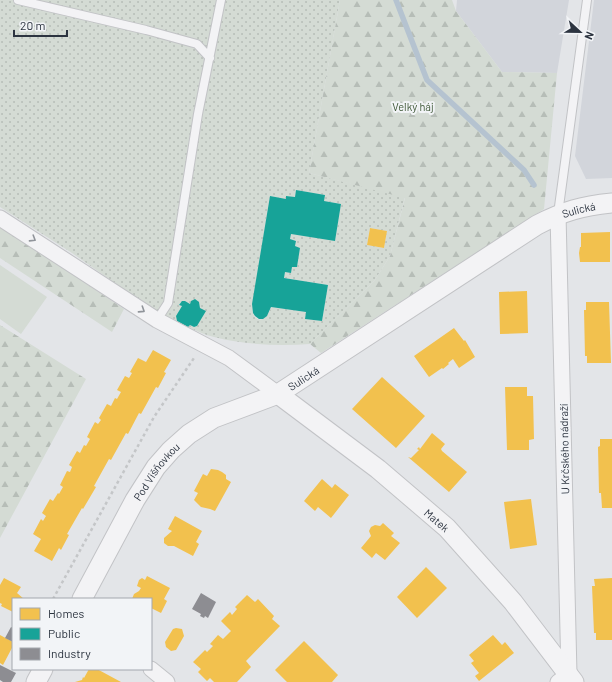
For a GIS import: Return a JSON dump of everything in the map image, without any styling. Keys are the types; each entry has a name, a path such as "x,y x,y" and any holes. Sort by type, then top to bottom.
{"street":[{"name":"Sulická","path":"0,218 157,320 229,358 278,394 515,238 558,214 577,208 612,203"},
{"name":"U Krčského nádraží","path":"558,214 567,679"},
{"name":"Pod Višňovkou","path":"83,598 145,484 156,467 171,450 189,434 214,418 278,394"},
{"name":"Matek","path":"278,394 378,469 447,528 513,602 567,679"},
{"path":"36,682 42,670"},
{"path":"152,670 167,682"}],"lane":[{"path":"18,0 146,30 197,44 210,58"},
{"path":"157,320 168,303 198,114 221,0"},
{"path":"558,214 586,0"}],"path":[{"path":"54,598 154,416 203,344"}],"shaded area":[{"path":"457,0 569,0 557,73 502,72 456,11"},
{"path":"594,0 612,0 612,178 586,179 575,156"}],"green space":[{"path":"0,0 340,0 309,173 405,197 390,256 375,280 310,344 298,345 238,342 201,333 188,327 190,325 194,327 197,326 205,311 200,308 199,302 196,300 191,301 190,304 182,301 179,305 182,306 176,316 177,321 152,309 72,253 0,207","holes":["296,190 324,195 324,201 341,204 335,240 291,234 290,239 296,241 295,246 300,248 297,267 292,267 291,273 285,272 284,278 328,285 322,321 305,319 306,312 271,307 270,311 263,319 257,319 253,313 253,303 270,196 286,199 287,196 295,197","370,228 387,231 384,248 367,245"]},
{"name":"Velký háj","path":"340,0 452,0 456,11 502,72 557,73 544,209 321,353 310,344 375,280 390,256 405,198 309,173"},
{"path":"0,226 124,309 112,332 0,258"},
{"path":"0,265 47,297 21,334 0,319"},
{"path":"0,325 86,379 0,538"}],"building: Homes":[{"path":"370,228 387,231 384,248 367,245"},
{"path":"610,232 610,262 580,262 579,253 581,247 581,233"},
{"path":"527,291 528,333 500,334 499,292"},
{"path":"586,302 609,302 611,363 587,363 587,356 585,356 584,310 586,310"},
{"path":"454,328 464,341 465,340 475,357 459,368 453,359 443,369 442,368 429,377 414,356"},
{"path":"153,350 171,360 164,372 166,373 158,388 156,387 141,414 139,413 128,434 126,433 111,460 109,459 94,486 96,487 67,534 69,535 61,550 59,548 52,561 34,551 41,539 33,534 41,519 43,521 46,516 42,513 50,499 53,501 58,493 59,494 63,487 60,485 67,471 70,472 72,467 69,465 77,451 80,453 84,445 86,446 90,439 87,437 95,422 98,424 101,420 99,418 107,404 111,406 115,398 117,399 121,392 117,390 125,376 129,378 132,373 130,372 138,358 146,362"},
{"path":"382,377 425,416 396,448 352,409"},
{"path":"505,387 527,387 527,396 533,396 534,439 529,440 529,450 507,450"},
{"path":"432,433 445,444 441,449 442,451 467,472 449,492 408,457 411,458 419,450 417,449 419,447 420,449"},
{"path":"600,439 612,439 612,508 602,508 601,493 599,493 598,447 600,446"},
{"path":"211,469 222,472 226,475 226,479 231,482 215,511 201,507 194,500 198,493 194,491 203,474 207,476"},
{"path":"322,479 332,488 335,484 349,495 331,518 318,507 315,511 304,501"},
{"path":"531,499 537,545 510,549 504,502"},
{"path":"175,516 202,531 196,542 199,544 193,556 174,546 168,546 164,543 164,538 172,531 168,529"},
{"path":"383,523 394,533 391,536 400,543 385,560 376,553 372,558 361,548 371,536 369,531 371,527 375,525 380,526"},
{"path":"426,567 447,588 417,618 397,597"},
{"path":"147,576 170,588 164,599 167,601 161,613 152,608 152,598 132,598 134,594 141,588 137,586 139,580 142,578 145,580"},
{"path":"4,578 21,587 17,593 23,598 12,598 12,612 1,606 0,585"},
{"path":"612,578 612,640 596,640 596,633 594,633 592,586 595,586 594,579"},
{"path":"247,595 255,602 258,599 274,616 272,619 280,626 246,661 251,667 237,682 214,682 210,678 207,681 198,672 201,669 193,662 205,650 207,652 213,646 210,644 218,635 223,639 231,631 221,621 230,612 232,615 237,609 235,607"},
{"path":"173,629 182,629 184,636 176,650 171,651 166,647 165,642"},
{"path":"0,635 12,641 12,648 3,665 0,663"},
{"path":"493,635 502,645 505,642 514,653 479,681 475,676 479,673 471,663 474,661 469,655"},
{"path":"304,641 338,675 332,682 287,682 275,670"},
{"path":"88,670 99,670 121,682 75,682 82,680 83,677 84,678"}],"building: Public":[{"path":"296,190 325,195 324,201 341,204 335,241 291,234 290,239 296,241 295,246 300,248 297,267 292,267 291,273 285,272 284,278 328,285 322,321 305,319 306,312 271,307 267,316 263,319 259,319 253,313 252,304 270,196 286,199 286,196 295,197"},
{"path":"195,299 199,302 200,308 206,311 197,326 194,327 190,325 188,327 177,321 176,316 182,306 179,305 182,301 190,304 191,301"}],"building: Industry":[{"path":"201,593 216,602 208,618 205,616 204,618 200,616 201,614 192,609"},
{"path":"11,627 12,628 12,642 5,638"},
{"path":"0,665 16,673 11,682 3,682 0,680"}],"waterway":[{"path":"396,0 427,80 524,170 534,185"}]}
